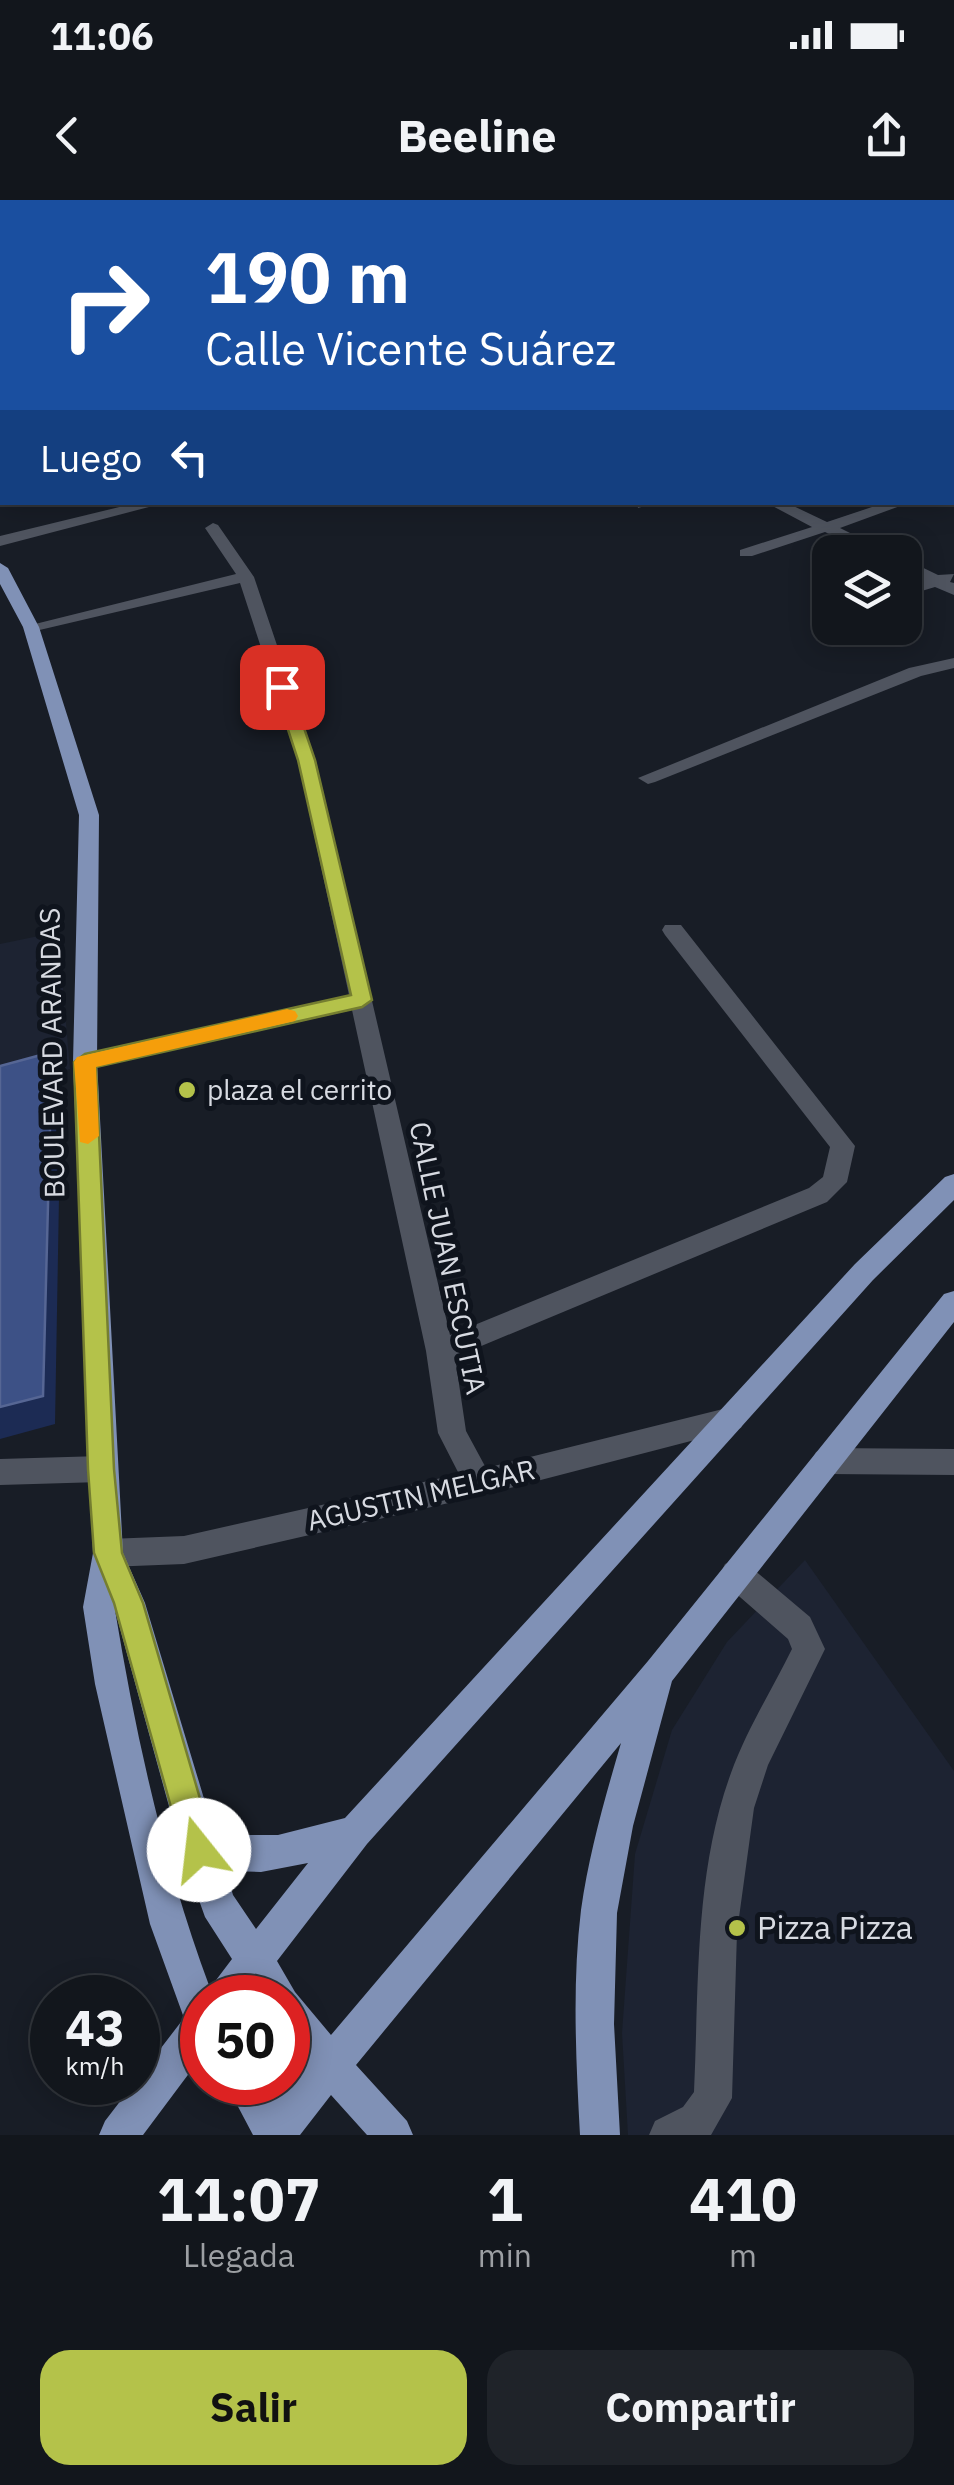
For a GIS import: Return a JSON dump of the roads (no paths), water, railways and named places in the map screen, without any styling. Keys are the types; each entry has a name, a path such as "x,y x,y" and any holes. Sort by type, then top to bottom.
{"main road":[{"name":"BOULEVARD ARANDAS","path":"0,568 31,628 89,815 85,1062 101,1469 108,1553 100,1607 111,1684 168,1924 187,1975"},
{"path":"242,1975 355,1832 864,1272 954,1184"},
{"path":"258,2105 276,2134 330,2064 659,1672 954,1302"},
{"name":"BOULEVARD ARANDAS","path":"108,1553 129,1603 218,1904 262,1975"},
{"path":"600,2135 595,1992 600,1912 613,1839 659,1672"},
{"path":"199,1850 240,1858 268,1856 355,1832"},
{"path":"310,2037 393,2135"},
{"path":"119,2135 180,2055"}],"street":[{"path":"96,505 108,515"},
{"path":"0,541 148,505"},
{"path":"778,505 841,535"},
{"path":"746,553 895,505"},
{"name":"CALLE JUAN ESCUTIA","path":"213,528 246,577 306,760 440,1350 452,1433 478,1482"},
{"path":"922,571 949,581"},
{"path":"31,628 246,577"},
{"path":"922,587 949,581"},
{"path":"648,778 915,672 954,662"},
{"path":"440,1350 818,1195 834,1182 844,1146 673,930"},
{"path":"85,1062 362,1000"},
{"name":"AGUSTIN MELGAR","path":"108,1553 184,1550 731,1419"},
{"path":"826,1460 954,1462"},
{"path":"0,1472 101,1469"},
{"path":"668,2135 697,2122 713,2098 723,1903 732,1838 746,1774 809,1649 799,1628 736,1574"}],"place":[{"name":"plaza el cerrito","path":"187,1090"},
{"name":"Pizza Pizza","path":"737,1928"}]}
